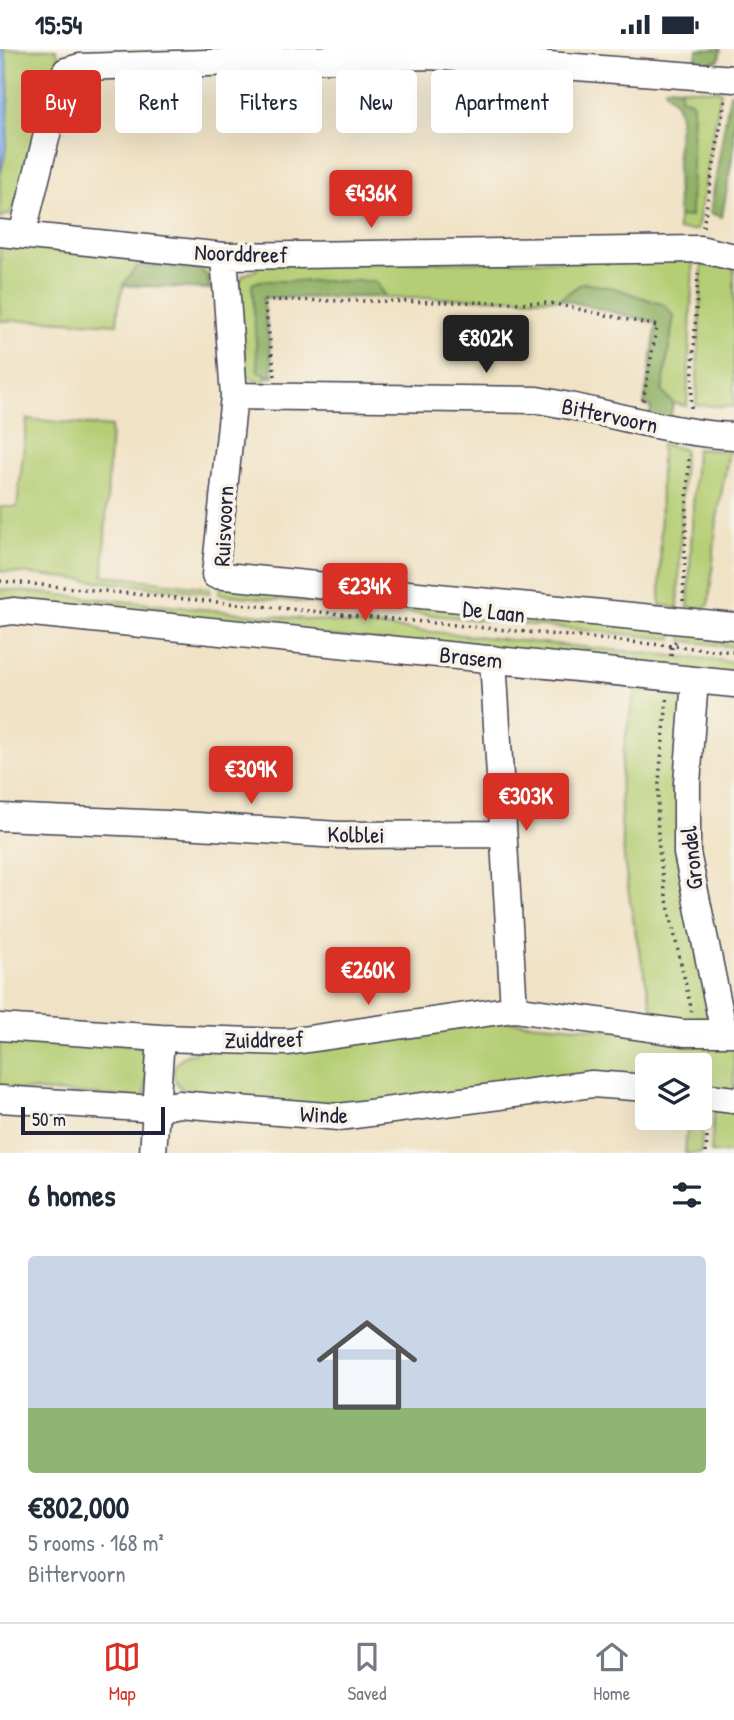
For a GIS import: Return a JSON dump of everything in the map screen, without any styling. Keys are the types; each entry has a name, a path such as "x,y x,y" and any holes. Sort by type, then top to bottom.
{"street":[{"path":"11,234 60,82 66,71 80,67 430,55 731,79"},
{"name":"Noorddreef","path":"11,234 224,256 699,249 734,257"},
{"name":"Ruisvoorn","path":"224,256 234,396 215,575 734,626"},
{"name":"Bittervoorn","path":"234,396 516,399 570,405 690,432 734,436"},
{"name":"Brasem","path":"0,613 13,611 734,684"},
{"path":"492,659 514,1010"},
{"name":"Grondel","path":"682,678 687,853 729,1033"},
{"name":"Kolblei","path":"0,817 338,835 502,834"},
{"name":"Zuiddreef","path":"0,1027 161,1038 288,1042 514,1010 684,1033 729,1033"},
{"path":"153,1153 161,1038"},
{"name":"Winde","path":"0,1099 156,1109 178,1104 339,1117 565,1086 611,1084 635,1087"},
{"path":"712,1097 734,1100"}],"path":[{"path":"682,678 671,646 680,638 683,621 699,249 731,79"},
{"path":"278,396 264,300 550,303 657,326 639,421"},
{"name":"De Laan","path":"0,581 734,652"}],"green space":[{"path":"4,49 56,49 59,58 56,70 21,70 21,133 40,133 22,201 17,200 11,213 0,218 0,174 9,96"},
{"path":"721,49 719,60 696,63 697,50"},
{"path":"665,87 681,88 680,97 691,101 693,105 691,217 678,216 677,155 680,116 676,103"},
{"path":"681,88 721,91 697,230 678,230 678,216 691,217 679,99"},
{"path":"730,93 734,93 734,147 722,217 710,213"},
{"path":"0,241 202,263 213,270 218,290 209,289 208,277 198,268 138,266 121,293 117,324 45,320 0,321"},
{"path":"693,259 687,406 673,403 662,392 674,316 664,305 582,283 560,299 386,298 374,281 260,281 258,372 274,377 265,378 265,383 262,383 246,373 238,287 243,275 257,270 256,264"},
{"path":"702,260 734,268 734,407 696,405"},
{"path":"137,266 198,268 208,277 209,289 123,285"},
{"path":"260,281 375,281 385,297 263,298 274,377 258,372 252,284"},
{"path":"582,283 615,288 664,305 674,316 662,392 673,403 670,420 650,416 651,407 644,405 657,323 560,299"},
{"path":"27,419 111,427 103,575 210,588 210,593 0,571 0,507 17,507"},
{"path":"661,444 684,449 678,608 660,605"},
{"path":"696,449 729,451 717,519 709,605 702,609 688,607"},
{"path":"221,581 673,629 672,639 219,594"},
{"path":"0,589 734,662 734,676 0,604"},
{"path":"684,630 734,634 734,647 682,641"},
{"path":"635,691 678,694 685,704 709,1019 701,1024 655,1019 634,927 620,801 622,760"},
{"path":"505,1021 734,1040 734,1091 712,1088 712,1053 635,1053 635,1081 349,1108 188,1097 188,1092 176,1083 174,1070 180,1059 194,1054 195,1048"},
{"path":"0,1034 145,1047 149,1052 145,1099 0,1088"},
{"path":"714,1109 734,1111 734,1153 711,1153"},
{"path":"687,1130 703,1130 701,1153 685,1153"}],"water":[{"path":"0,49 4,49 6,62 8,130 0,174"}]}
